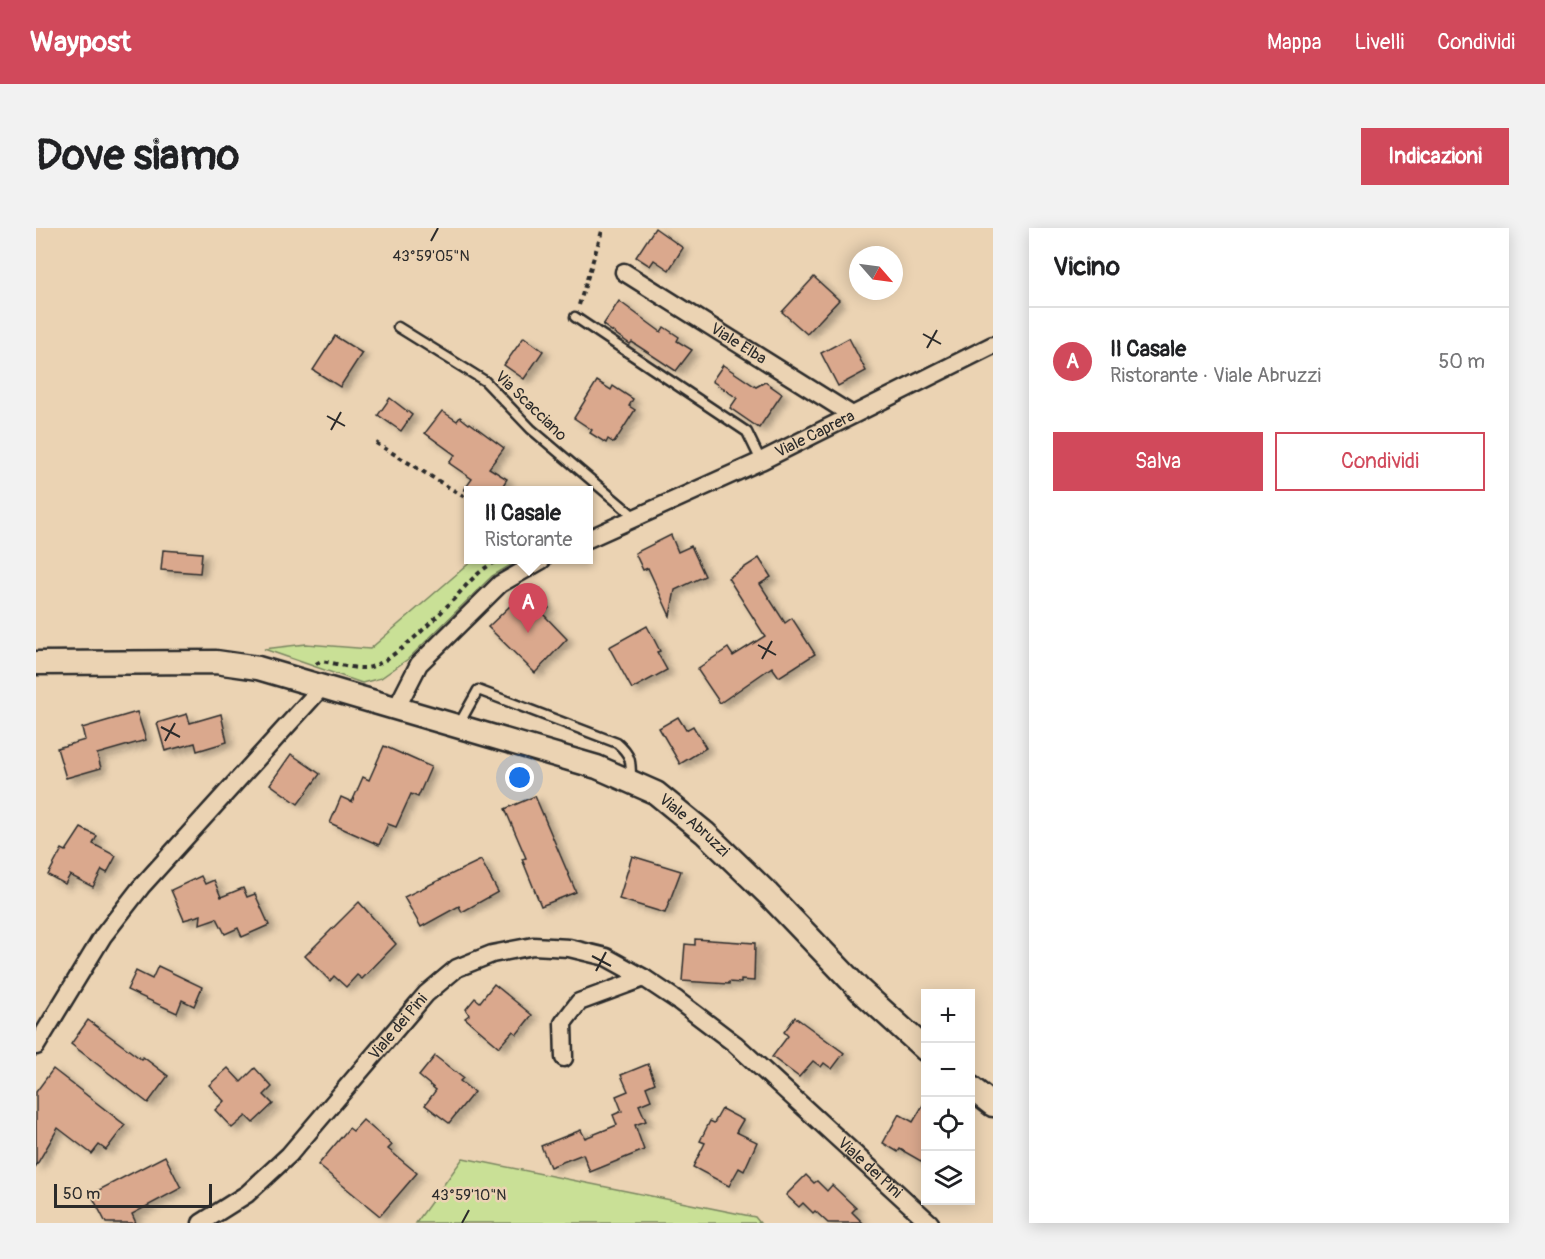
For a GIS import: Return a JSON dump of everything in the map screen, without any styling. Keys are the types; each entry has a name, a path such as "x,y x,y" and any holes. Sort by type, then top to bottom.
{"street":[{"name":"Viale Elba","path":"624,272 852,415"},
{"name":"Viale Caprera","path":"593,536 761,461 993,345"},
{"path":"396,709 419,664 500,584 535,564"},
{"name":"Viale Abruzzi","path":"36,663 216,662 258,668 597,767 656,793 705,833 768,894 860,990 921,1045"},
{"path":"36,1046 103,936 141,887 313,684"},
{"name":"Viale dei Pini","path":"201,1223 247,1194 289,1155 426,994 457,968 492,954 533,946 569,948 606,957 677,1000 735,1044 930,1223"},
{"path":"564,1058 563,1023 579,1002 644,978"},
{"path":"975,1091 993,1105"}],"lane":[{"path":"575,317 747,432 761,461"},
{"name":"Via Scacciano","path":"398,327 485,381 531,429 635,518"},
{"path":"458,727 478,690 617,743 630,759 631,782"}],"path":[{"path":"575,317 603,228"},
{"path":"376,443 464,497"},
{"path":"313,684 308,672 321,661 355,668 369,668 399,652 481,570 493,564"}],"green space":[{"path":"468,564 512,564 492,576 408,659 381,678 362,683 264,649 306,644 370,649"},
{"path":"463,1158 755,1217 760,1223 416,1223"}],"building":[{"path":"655,228 683,248 669,270 654,260 650,266 636,257"},
{"path":"814,277 839,300 807,334 782,312"},
{"path":"619,301 661,332 664,327 679,337 677,341 692,350 676,371 603,325"},
{"path":"335,336 362,353 340,387 313,370"},
{"path":"524,337 543,351 524,379 504,365"},
{"path":"849,338 866,371 838,386 821,353"},
{"path":"723,365 756,387 765,382 782,394 759,428 730,408 737,398 712,381"},
{"path":"597,381 611,390 613,386 633,399 629,406 635,410 614,443 608,439 606,443 590,433 592,430 574,418"},
{"path":"390,398 412,415 401,431 378,415"},
{"path":"442,411 457,421 460,417 504,448 489,468 507,479 503,486 467,486 472,479 449,463 455,455 425,433"},
{"path":"671,535 678,552 691,546 705,576 675,590 670,616 648,568 643,570 635,553"},
{"path":"163,550 202,553 200,573 161,570"},
{"path":"759,558 771,577 760,584 785,623 792,618 815,654 779,677 772,667 720,703 697,669 728,648 733,656 765,636 728,578"},
{"path":"531,586 542,596 540,599 549,608 543,614 567,639 535,673 488,627"},
{"path":"647,626 667,670 632,689 609,647"},
{"path":"137,712 146,740 97,754 101,768 66,778 57,748 85,740 82,728"},
{"path":"187,714 190,723 221,714 227,742 197,751 195,743 165,751 157,723"},
{"path":"678,717 686,730 693,726 706,748 680,764 659,728"},
{"path":"384,746 431,767 418,797 411,794 396,827 388,824 379,845 330,823 341,797 352,802 363,777 369,780"},
{"path":"291,754 320,774 298,804 270,784"},
{"path":"535,796 576,892 541,906 522,859 526,858 505,809"},
{"path":"81,828 97,836 93,844 116,856 107,873 102,870 93,887 70,875 65,884 48,875 62,849 66,851"},
{"path":"632,856 681,871 665,913 619,899"},
{"path":"481,860 498,892 462,912 459,906 421,927 404,897"},
{"path":"201,876 205,884 214,880 221,897 243,888 247,897 255,894 269,925 242,937 238,928 225,934 217,918 200,924 201,915 184,920 171,890"},
{"path":"359,902 396,944 362,979 357,975 346,987 334,976 330,981 305,956"},
{"path":"695,939 755,943 754,981 741,980 741,983 729,982 729,984 682,981 685,944 695,945"},
{"path":"158,966 202,987 194,1006 182,1000 177,1013 127,990 136,971 152,979"},
{"path":"494,984 532,1015 517,1034 513,1031 499,1047 465,1018 469,1015 466,1009 475,998 480,1002"},
{"path":"795,1017 844,1053 832,1069 824,1063 821,1067 813,1061 799,1077 772,1057 788,1036 784,1032"},
{"path":"88,1020 168,1076 148,1103 71,1044"},
{"path":"435,1056 463,1078 460,1081 474,1092 449,1123 425,1105 436,1090 419,1076"},
{"path":"648,1064 655,1083 646,1087 651,1100 639,1105 646,1121 635,1125 644,1150 590,1172 583,1154 550,1167 541,1146 581,1130 585,1138 617,1125 613,1115 622,1111 616,1096 628,1091 621,1075"},
{"path":"228,1068 241,1082 255,1068 272,1087 264,1095 273,1104 253,1123 246,1116 232,1128 215,1110 224,1101 209,1085"},
{"path":"53,1069 125,1125 106,1150 99,1145 92,1154 58,1128 36,1166 36,1092"},
{"path":"921,1108 921,1161 900,1149 898,1152 883,1143 899,1114 913,1122"},
{"path":"722,1109 743,1120 736,1132 757,1142 744,1171 739,1168 729,1186 693,1167 705,1143 700,1141 710,1121 714,1123"},
{"path":"363,1120 392,1145 388,1149 417,1173 380,1216 318,1165 349,1128 353,1131"},
{"path":"165,1156 181,1188 132,1214 136,1223 106,1223 91,1194"},
{"path":"806,1175 814,1183 817,1181 827,1191 832,1185 856,1208 852,1212 863,1223 828,1223 803,1203 799,1207 786,1195"}],"place":[{"name":"Il Casale","path":"528,633"}]}
